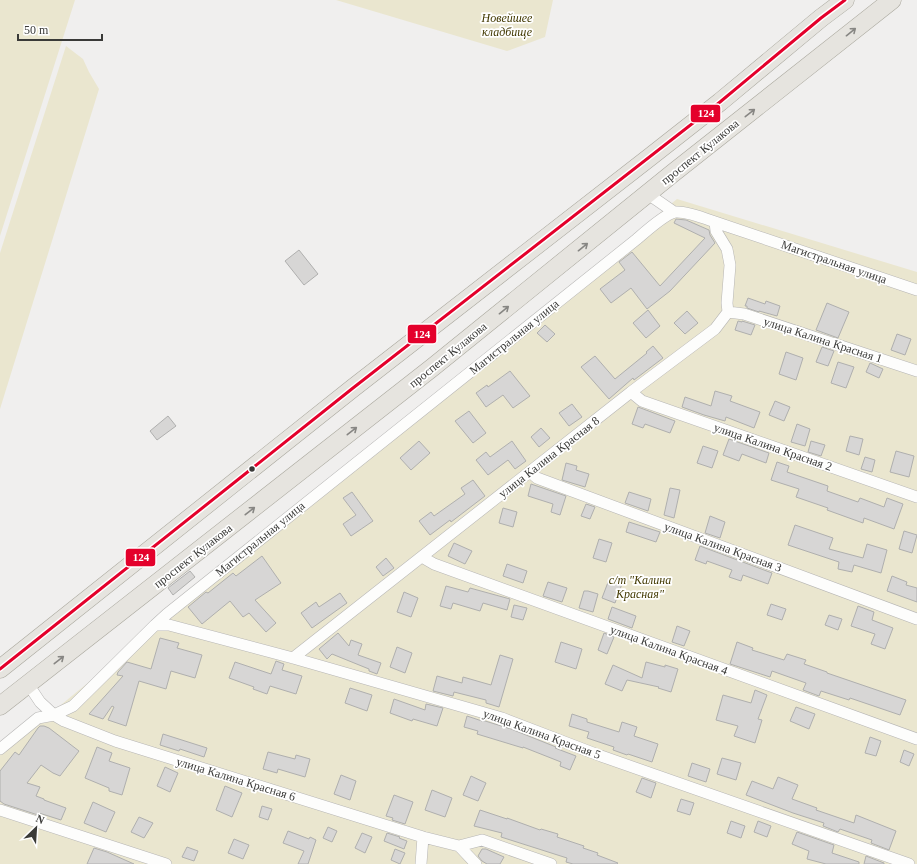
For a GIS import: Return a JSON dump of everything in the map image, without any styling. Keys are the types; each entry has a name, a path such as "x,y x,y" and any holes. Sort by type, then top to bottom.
{"main road":[{"path":"0,668 352,388 656,152 845,0"},
{"name":"проспект Кулакова","path":"0,706 433,367 892,0"}],"street":[{"path":"648,194 674,212"},
{"name":"Магистральная улица","path":"0,749 38,718 54,715 73,706 155,624 167,614 631,244 674,212 685,212 917,290"},
{"path":"715,222 716,231 727,249 730,265 727,303 728,312"},
{"name":"улица Калина Красная 1","path":"728,312 744,314 917,371"},
{"name":"улица Калина Красная 8","path":"294,658 631,392 715,328 728,312"},
{"name":"улица Калина Красная 2","path":"631,392 642,401 917,498"},
{"name":"улица Калина Красная 3","path":"530,472 537,478 917,620"},
{"name":"улица Калина Красная 4","path":"422,557 434,564 917,740"},
{"name":"улица Калина Красная 5","path":"155,624 169,625 294,658 502,718 601,756 909,864"},
{"name":"улица Калина Красная 6","path":"28,684 40,702 64,722 115,741 423,837 459,846 482,840 550,864"},
{"path":"0,810 166,864"},
{"path":"421,864 423,837"},
{"path":"459,846 476,864"}],"green space":[{"path":"0,0 75,0 0,236"},
{"name":"Новейшее кладбище","path":"336,0 553,0 545,37 507,51"},
{"path":"66,46 83,59 99,89 0,409 0,253"},
{"name":"с/т \"Калина Красная\"","path":"677,199 917,272 917,864 0,864 0,755"}],"building":[{"path":"676,219 686,220 709,230 715,243 670,291 647,309 631,288 611,303 600,289 625,270 619,262 632,252 660,286 705,238 674,223"},
{"path":"299,250 318,274 304,285 285,261"},
{"path":"748,298 765,304 766,301 780,306 777,316 747,308 747,306 745,306"},
{"path":"827,303 849,312 838,338 816,330"},
{"path":"648,310 660,326 646,338 633,323"},
{"path":"687,311 698,323 685,334 674,323"},
{"path":"738,321 755,325 751,335 735,330"},
{"path":"545,325 555,334 547,342 537,333"},
{"path":"897,334 911,339 905,355 891,350"},
{"path":"653,346 663,358 634,380 633,378 609,399 581,367 595,356 615,379 647,353 646,352"},
{"path":"822,347 834,351 828,366 816,362"},
{"path":"786,352 803,358 796,380 779,374"},
{"path":"838,362 854,367 846,388 831,383"},
{"path":"870,363 883,369 879,378 866,372"},
{"path":"510,371 530,396 513,408 503,395 486,407 476,393 487,385 488,387"},
{"path":"715,391 732,396 730,401 760,412 754,428 726,417 725,421 682,407 685,397 711,406"},
{"path":"775,401 790,407 784,421 769,415"},
{"path":"572,404 582,417 569,426 559,413"},
{"path":"638,407 675,421 670,433 645,424 643,428 632,424"},
{"path":"469,411 486,433 473,443 455,421"},
{"path":"168,416 176,426 157,440 150,431"},
{"path":"797,424 810,429 805,446 791,442"},
{"path":"541,428 550,438 539,447 531,437"},
{"path":"850,436 863,439 859,455 846,451"},
{"path":"729,439 769,453 766,463 742,454 739,461 723,455"},
{"path":"419,441 430,453 411,470 400,458"},
{"path":"512,441 526,461 515,469 508,460 488,475 476,460 486,452 490,457"},
{"path":"811,441 825,445 821,456 808,452"},
{"path":"703,446 718,451 712,468 697,463"},
{"path":"896,451 914,456 909,477 890,472"},
{"path":"865,457 875,460 872,472 861,469"},
{"path":"777,462 789,466 787,472 828,486 827,491 858,502 860,498 884,507 887,498 903,504 894,529 864,518 863,523 827,510 828,508 796,497 799,489 771,480"},
{"path":"566,463 577,466 576,470 589,474 585,487 562,480"},
{"path":"473,480 485,496 451,522 450,520 430,535 419,521 431,512 434,516 465,494 461,488"},
{"path":"531,484 566,496 560,515 551,512 553,504 528,496"},
{"path":"670,488 680,490 674,518 664,515"},
{"path":"352,492 373,521 351,536 343,524 356,515 343,498"},
{"path":"629,492 651,499 648,511 625,503"},
{"path":"586,504 595,507 590,519 581,516"},
{"path":"503,508 517,512 513,527 499,523"},
{"path":"710,516 725,522 720,538 705,533"},
{"path":"629,522 660,532 656,542 626,532"},
{"path":"795,525 833,538 829,549 863,558 867,544 887,550 881,573 854,565 852,572 838,569 839,562 788,545"},
{"path":"904,531 917,535 912,553 899,549"},
{"path":"599,539 612,543 606,562 593,558"},
{"path":"454,543 472,551 465,564 448,556"},
{"path":"700,546 772,573 768,584 743,575 741,581 729,577 732,570 707,561 706,564 695,560"},
{"path":"262,556 281,583 255,600 276,623 266,632 249,613 243,617 230,601 202,624 188,607 233,573 236,576"},
{"path":"386,558 394,568 383,576 376,567"},
{"path":"507,564 527,571 523,583 503,576"},
{"path":"190,571 195,577 173,595 168,588"},
{"path":"892,576 907,582 906,585 917,588 917,602 887,591"},
{"path":"610,577 623,581 615,603 602,598"},
{"path":"548,582 567,588 562,602 543,596"},
{"path":"446,586 468,592 470,588 510,599 507,610 483,603 480,611 453,603 451,609 440,606"},
{"path":"584,591 598,594 593,612 579,608"},
{"path":"404,592 418,598 411,617 397,612"},
{"path":"340,593 347,603 312,628 301,613 316,602 319,607"},
{"path":"771,604 786,609 782,620 767,615"},
{"path":"514,605 527,608 523,620 511,617"},
{"path":"858,606 874,612 872,620 893,628 885,649 871,644 875,634 851,626"},
{"path":"612,607 636,616 632,628 608,619"},
{"path":"829,615 842,619 838,630 825,625"},
{"path":"677,626 690,631 684,646 672,642"},
{"path":"338,633 349,646 351,640 362,644 358,655 381,663 377,674 369,671 369,669 332,654 327,659 319,649"},
{"path":"604,633 614,637 607,654 598,650"},
{"path":"160,638 179,643 177,648 202,655 195,678 171,671 166,689 139,681 126,726 108,720 114,707 112,706 103,719 89,714 123,676 117,675 127,662 151,669"},
{"path":"561,642 582,649 576,669 555,662"},
{"path":"737,642 753,648 752,650 784,660 787,654 806,660 804,664 906,700 900,715 850,698 849,700 821,691 819,696 803,690 806,683 772,671 770,677 730,664"},
{"path":"397,647 412,653 405,673 390,667"},
{"path":"500,655 513,659 499,707 486,703 486,700 454,692 453,696 433,691 437,676 462,683 463,677 491,685"},
{"path":"276,661 284,664 282,670 302,676 296,694 270,686 267,694 253,689 254,687 229,678 235,662 271,674"},
{"path":"646,662 678,669 671,692 658,688 659,687 627,680 622,691 605,684 613,665 642,678"},
{"path":"350,688 372,695 367,711 345,703"},
{"path":"755,690 767,695 758,719 762,720 755,743 734,736 738,726 716,720 723,695 751,703"},
{"path":"394,699 425,710 426,704 443,708 437,726 413,719 412,721 390,713"},
{"path":"796,707 815,714 809,729 790,721"},
{"path":"572,714 587,719 587,722 619,732 622,722 637,727 634,736 658,744 652,762 613,750 614,747 587,738 589,732 569,726"},
{"path":"467,716 511,729 576,756 570,770 560,766 561,762 523,747 477,734 478,731 464,727"},
{"path":"40,726 49,728 79,751 60,776 41,765 27,783 40,787 36,796 66,808 61,820 39,813 38,815 4,804 0,801 0,771 15,752 19,755"},
{"path":"163,734 207,748 204,757 180,749 179,751 160,745"},
{"path":"870,737 881,741 876,756 865,753"},
{"path":"97,747 112,753 109,761 130,768 122,795 109,791 109,788 85,778"},
{"path":"904,750 914,754 909,766 900,762"},
{"path":"268,752 295,759 296,755 310,759 305,777 278,769 277,773 263,769"},
{"path":"722,758 741,763 736,780 717,774"},
{"path":"692,763 710,769 706,782 688,776"},
{"path":"165,767 178,773 170,792 157,786"},
{"path":"341,775 356,781 350,800 334,794"},
{"path":"471,776 486,783 478,801 463,795"},
{"path":"778,777 798,785 792,799 817,808 816,810 854,823 856,815 896,831 889,850 871,843 872,840 840,829 838,832 823,826 824,823 746,795 752,781 773,789"},
{"path":"642,778 656,783 651,798 636,792"},
{"path":"225,786 242,793 232,817 216,810"},
{"path":"432,790 452,798 445,817 425,810"},
{"path":"394,795 413,802 405,824 392,820 393,818 386,816"},
{"path":"681,799 694,803 690,815 677,811"},
{"path":"93,802 115,812 106,832 84,823"},
{"path":"262,806 272,809 268,820 259,817"},
{"path":"480,810 540,830 558,834 557,837 584,846 583,848 598,853 597,855 618,863 573,864 566,862 567,858 501,837 502,833 474,826"},
{"path":"139,817 153,823 144,838 131,832"},
{"path":"731,821 745,826 741,838 727,833"},
{"path":"758,821 771,826 767,837 754,832"},
{"path":"328,827 337,831 332,842 323,838"},
{"path":"288,831 316,840 308,864 298,864 304,851 283,843"},
{"path":"797,832 834,845 832,853 859,862 859,864 826,864 807,859 809,851 792,844"},
{"path":"362,833 372,837 365,853 355,848"},
{"path":"387,833 407,841 404,849 384,841"},
{"path":"234,839 249,845 243,859 228,853"},
{"path":"187,847 198,851 194,861 182,857"},
{"path":"94,848 107,852 134,864 87,864"},
{"path":"395,849 405,853 400,864 391,860"},
{"path":"482,849 486,849 504,857 500,864 487,864 482,861 478,856"},
{"path":"866,856 884,863 884,864 864,864"}],"transit line":[{"name":"124","path":"0,669 353,388 720,102 821,18 845,0"}]}
